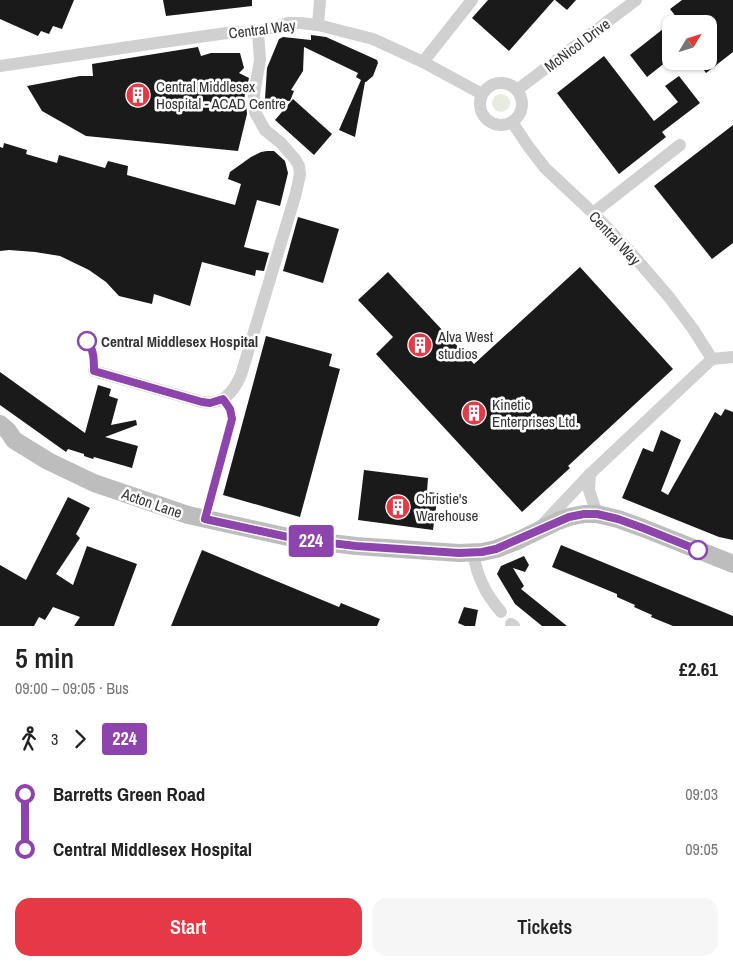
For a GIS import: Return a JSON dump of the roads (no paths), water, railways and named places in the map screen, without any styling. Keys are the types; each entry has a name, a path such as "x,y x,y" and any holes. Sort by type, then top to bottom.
{"main road":[{"name":"Acton Lane","path":"0,424 8,430 7,439 94,483 188,515 297,539 356,546 459,553 482,552 519,540 569,517 597,514 643,528 733,564"}],"street":[{"path":"318,25 320,0"},
{"path":"423,62 472,0"},
{"name":"McNicol Drive","path":"517,90 636,0"},
{"name":"Central Way","path":"0,66 156,42 234,32 258,32 288,23 318,25 373,39 423,62 482,94"},
{"path":"94,371 210,403 223,399 236,387 294,202 300,174 295,158 265,130 254,112 254,94 260,60 258,32"},
{"path":"500,82 510,84 517,90 522,99 519,115 512,122 506,124 493,123 481,111 480,102 482,94 488,87 500,82"},
{"name":"Central Way","path":"512,122 545,168 593,213 632,254 669,298 693,329 712,360"},
{"path":"593,213 680,145"},
{"path":"534,533 590,474 662,404 712,360 733,357"},
{"path":"590,474 590,490 597,514"},
{"path":"473,552 476,570 485,590 501,612"}],"place":[{"name":"Central Middlesex Hospital - ACAD Centre","path":"138,95"},
{"name":"Central Middlesex Hospital","path":"87,341"},
{"name":"Alva West studios","path":"420,345"},
{"name":"Kinetic Enterprises Ltd.","path":"474,413"},
{"name":"Christie's Warehouse","path":"398,507"}]}
